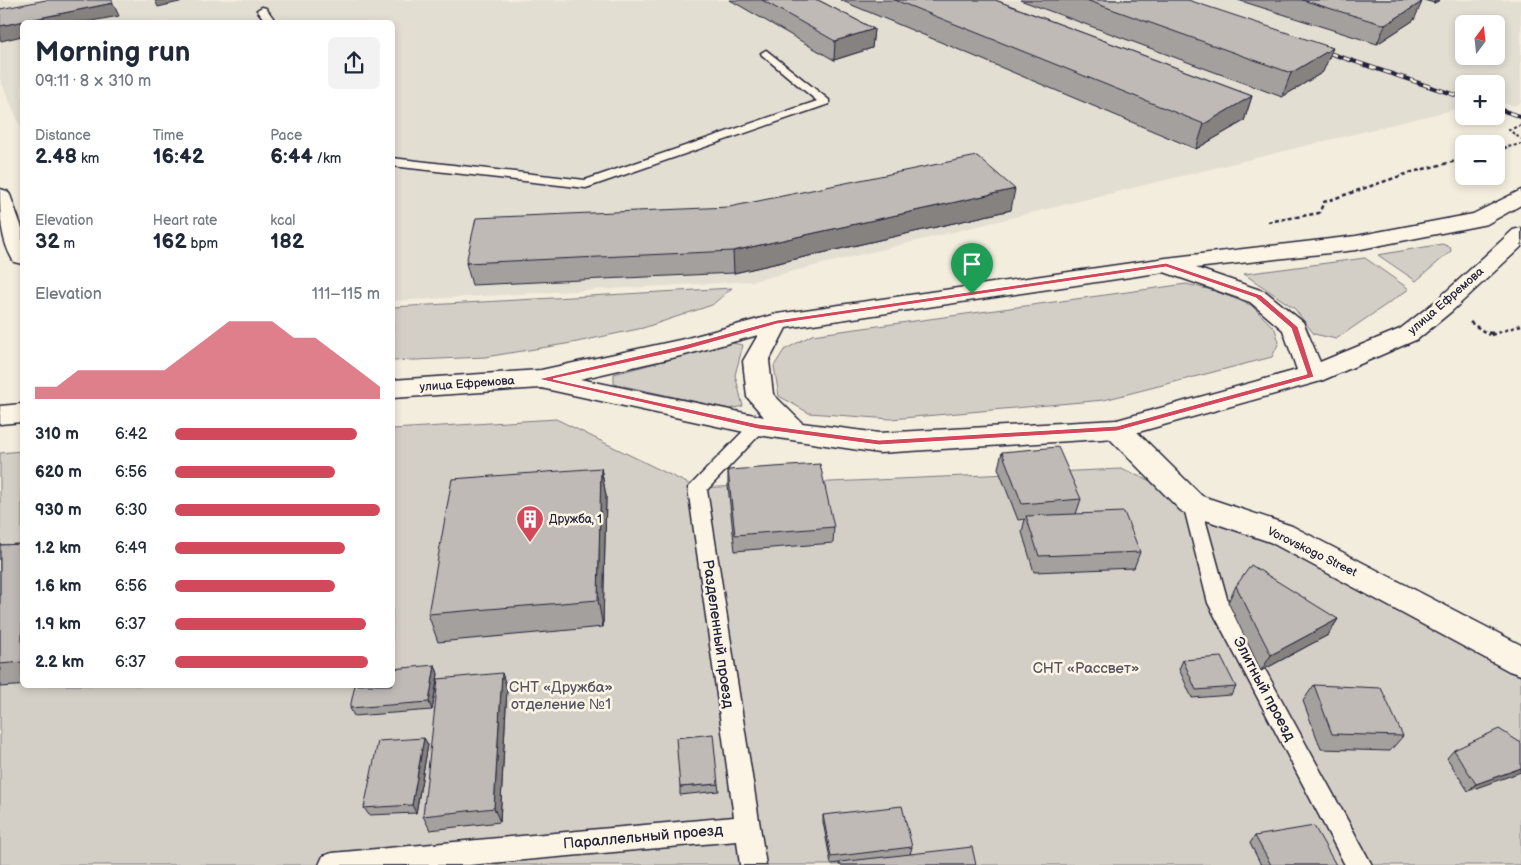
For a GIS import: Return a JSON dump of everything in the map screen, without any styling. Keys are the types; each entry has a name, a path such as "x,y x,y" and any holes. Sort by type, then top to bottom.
{"main road":[{"name":"улица Ефремова","path":"395,389 541,379 685,347 777,322 1166,265 1356,243 1479,220 1521,196"},
{"path":"1,201 20,252"},
{"name":"улица Ефремова","path":"541,379 758,426 879,442 1117,429 1312,375 1409,334 1444,306 1521,235"},
{"path":"1166,265 1258,297 1294,327 1312,375"},
{"path":"777,322 756,361 760,397 793,430"},
{"path":"0,415 20,413"},
{"name":"Vorovskogo Street","path":"1117,429 1192,504 1281,534 1521,661"}],"lane":[{"path":"262,10 270,20"},
{"path":"395,162 586,184 825,102 766,53"},
{"name":"Разделенный проезд","path":"753,865 697,488 758,426"},
{"name":"Элитный проезд","path":"1192,504 1218,603 1359,865"},
{"name":"Параллельный проезд","path":"332,865 746,828"}],"path":[{"path":"1521,125 1508,130 1521,139"},
{"path":"1505,148 1521,144"},
{"path":"1268,222 1319,213 1324,202 1412,172 1455,161"},
{"path":"1465,319 1490,335 1521,325"}],"shaded area":[{"path":"0,0 1521,0 1521,102 1514,106 1505,104 1505,75 1455,75 1455,109 753,281 395,301 395,20 20,20 20,125 0,79"}],"green space":[{"path":"1442,244 1450,247 1451,251 1416,281 1378,255"},
{"path":"1365,258 1409,289 1336,339 1314,334 1294,308 1244,274"},
{"path":"1186,284 1212,290 1251,305 1275,329 1279,342 1272,357 1104,400 891,419 809,413 779,396 774,366 784,350 812,335"},
{"path":"732,288 712,305 643,328 572,343 485,357 395,361 395,307"},
{"path":"732,343 743,345 735,375 743,406 730,409 614,384 614,374"},
{"path":"556,419 697,488 1121,469 1281,534 1521,661 1521,865 0,865 0,453 20,451 20,688 395,688 395,429"}],"building":[{"path":"46,0 112,0 113,3 29,20 20,20 20,22 0,26 0,9"},
{"path":"762,0 818,0 874,29 835,41"},
{"path":"895,0 995,0 1252,96 1204,124"},
{"path":"1086,0 1188,0 1333,48 1291,73"},
{"path":"1302,0 1415,0 1422,2 1385,25"},
{"path":"977,156 1015,189 733,251 466,263 476,218 729,207"},
{"path":"1058,447 1081,499 1022,504 1002,452"},
{"path":"820,464 834,527 735,535 728,470"},
{"name":"Дружба, 1","path":"601,468 598,600 428,614 452,479"},
{"path":"1124,512 1140,552 1039,556 1026,516"},
{"path":"20,544 20,662 0,664 0,545"},
{"path":"1251,565 1338,619 1271,655 1236,586"},
{"path":"1221,657 1236,687 1196,690 1183,660"},
{"path":"435,665 429,702 350,708 354,688 395,688 395,669"},
{"path":"502,673 494,808 423,816 438,679"},
{"path":"1314,685 1381,688 1403,736 1332,734"},
{"path":"1499,729 1521,743 1521,768 1476,784 1454,750"},
{"path":"713,734 718,784 680,787 676,738"},
{"path":"424,738 412,805 364,808 378,741"},
{"path":"902,806 912,847 831,857 823,815"},
{"path":"1314,826 1336,865 1271,865 1255,836"},
{"path":"972,847 976,865 840,865 840,862"}],"railway":[{"path":"1317,49 1455,95"},
{"path":"1505,111 1521,117"}],"place":[{"name":"Дружба, 1","path":"530,543"}],"route":[{"path":"1166,265 1258,297 1294,327 1312,375 1117,429 879,442 758,426 541,379 685,347 777,322 972,294 1166,265"}],"park label":[{"name":"СНТ «Рассвет»","path":"1086,668"},
{"name":"СНТ «Дружба» отделение №1","path":"561,696"}]}
